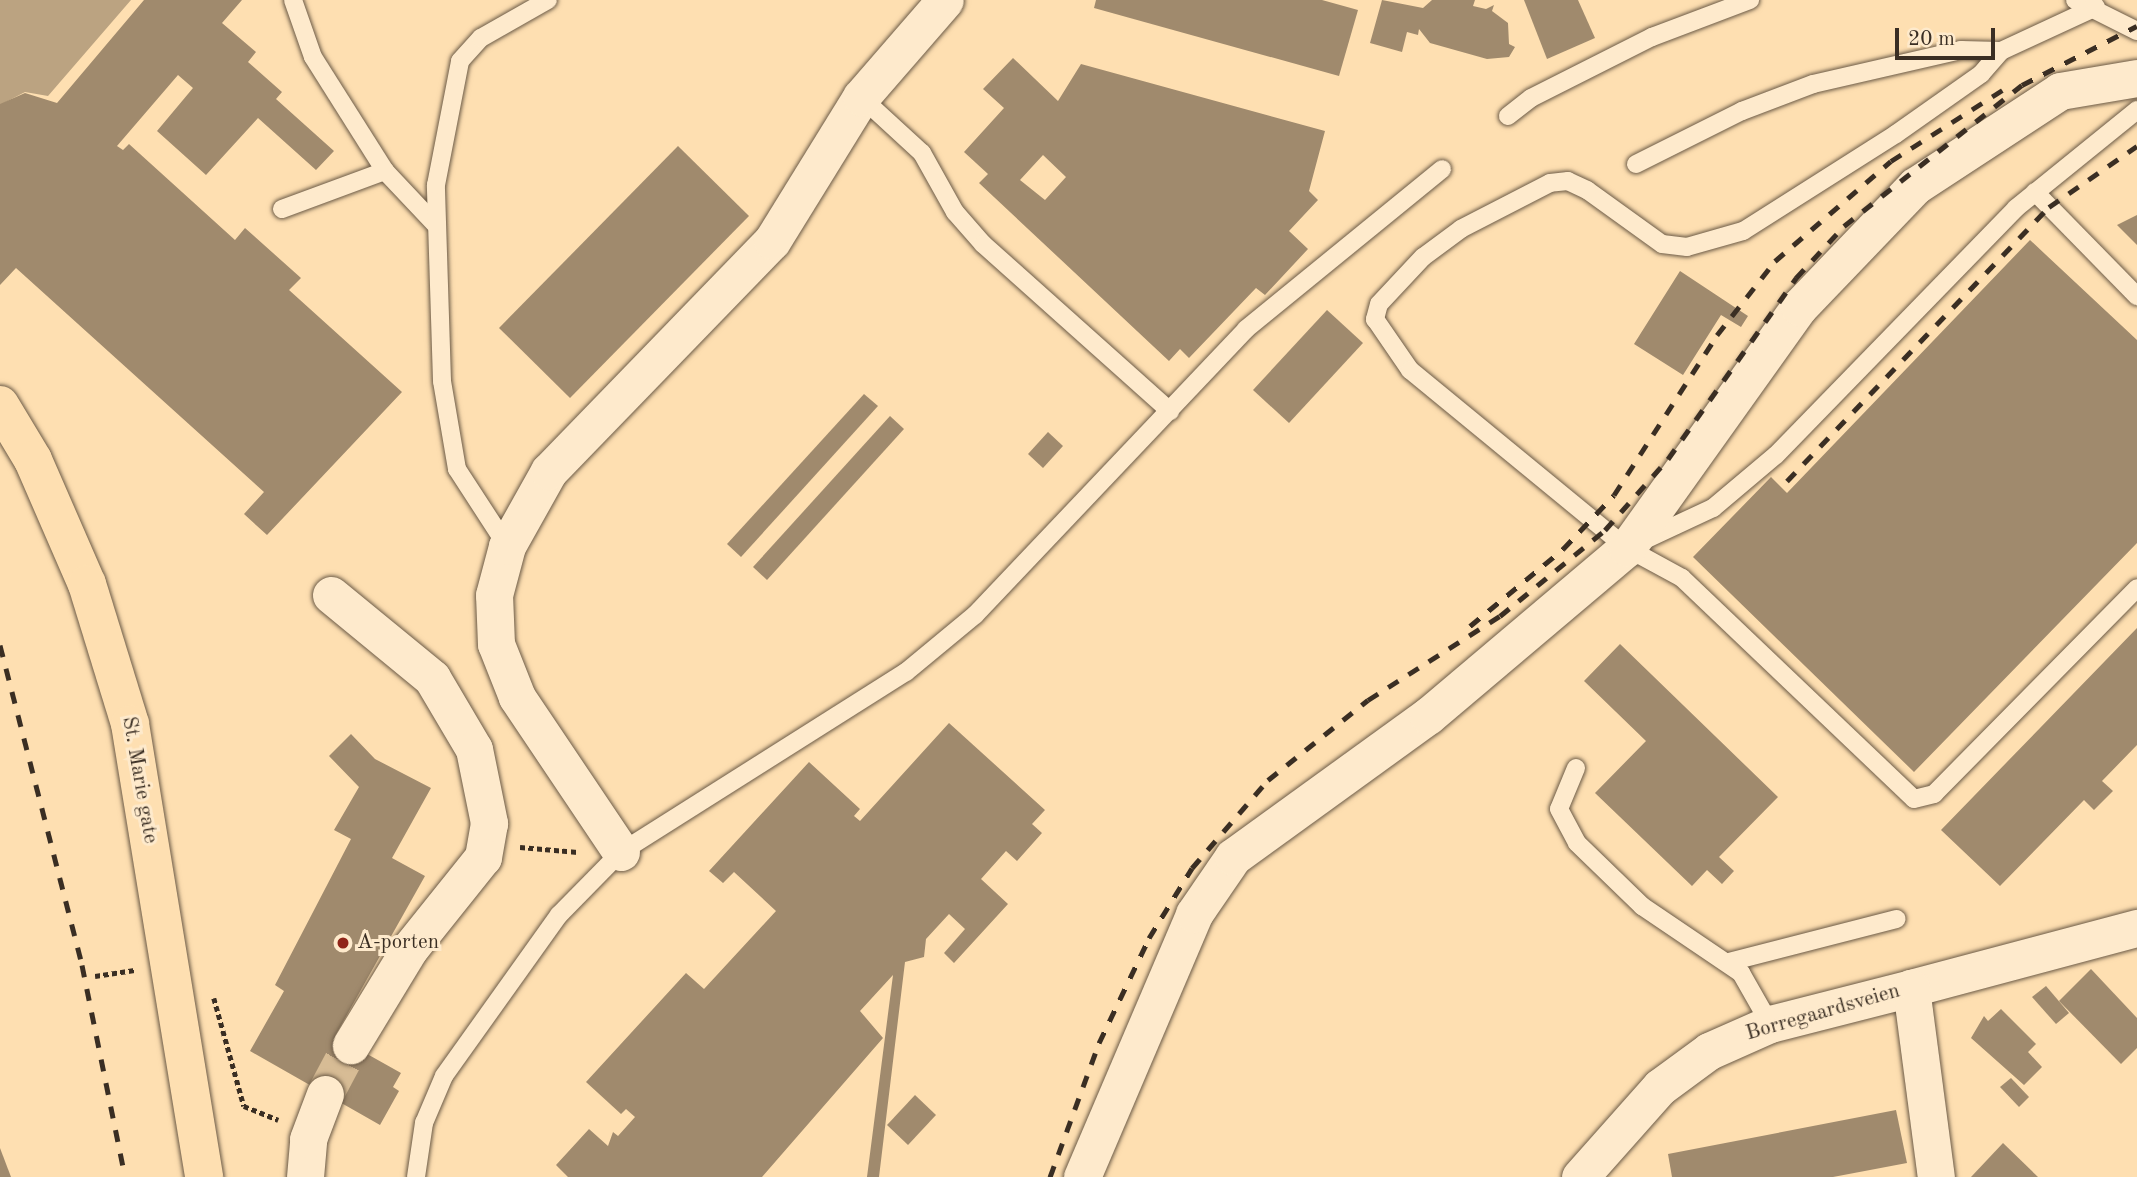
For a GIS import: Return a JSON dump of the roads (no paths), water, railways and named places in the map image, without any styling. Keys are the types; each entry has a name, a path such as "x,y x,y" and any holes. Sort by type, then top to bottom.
{"main road":[{"name":"St. Marie gate","path":"0,405 33,460 87,584 130,724 166,962 204,1177"}],"street":[{"path":"621,852 517,696 496,645 494,595 507,546 549,471 772,240 861,97 945,0"},
{"path":"1082,1177 1194,914 1233,857 1427,716 1627,548 1799,307 1915,186 2060,91 2137,78"},
{"path":"331,595 432,678 474,749 489,823 486,842 460,893 410,948 351,1045"},
{"name":"Borregaardsveien","path":"1580,1177 1684,1068 1770,1024 2130,938"},
{"name":"Borregaardsveien","path":"1912,988 1936,1177"},
{"path":"305,1177 308,1139 325,1094"}],"lane":[{"path":"293,0 313,57 385,171 435,224"},
{"path":"507,546 457,469 442,381 444,318 435,224 453,74 481,38 548,0"},
{"path":"1508,116 1531,98 1652,37 1750,0"},
{"path":"2075,0 2096,7 2137,31"},
{"path":"2096,7 2001,51 1981,74 1896,134 1743,231 1702,245 1662,244 1587,190 1568,181 1550,183 1461,229 1379,304 1379,331 1410,370 1627,548 1682,578 1914,799 1934,794 2137,588"},
{"path":"1636,164 1742,111 1813,84 1961,50 2001,51"},
{"path":"861,97 922,153 955,212 983,244 1170,411"},
{"path":"1627,548 1713,509 1776,455 2035,192 2137,110"},
{"path":"416,1177 424,1123 444,1076 559,915 621,852 906,672 975,615 1246,329 1442,169"},
{"path":"282,209 385,171"},
{"path":"2035,192 2137,296"},
{"path":"1576,768 1559,809 1577,843 1642,906 1729,962 1770,1024"},
{"path":"1729,962 1897,919"}],"tunnel":[{"path":"325,1094 351,1045"}],"railway":[{"path":"1050,1177 1099,1043 1149,938 1192,868 1268,780 1368,700 1500,616 1605,530 1668,459 1796,278 1844,226 2022,85 2137,26"},
{"path":"1470,626 1563,549 1614,495 1717,335 1775,261 1891,161 2004,89"},
{"path":"1787,481 2049,207 2137,146"},
{"path":"0,645 82,965 125,1177"}],"place":[{"name":"A-porten","path":"343,943"}]}
